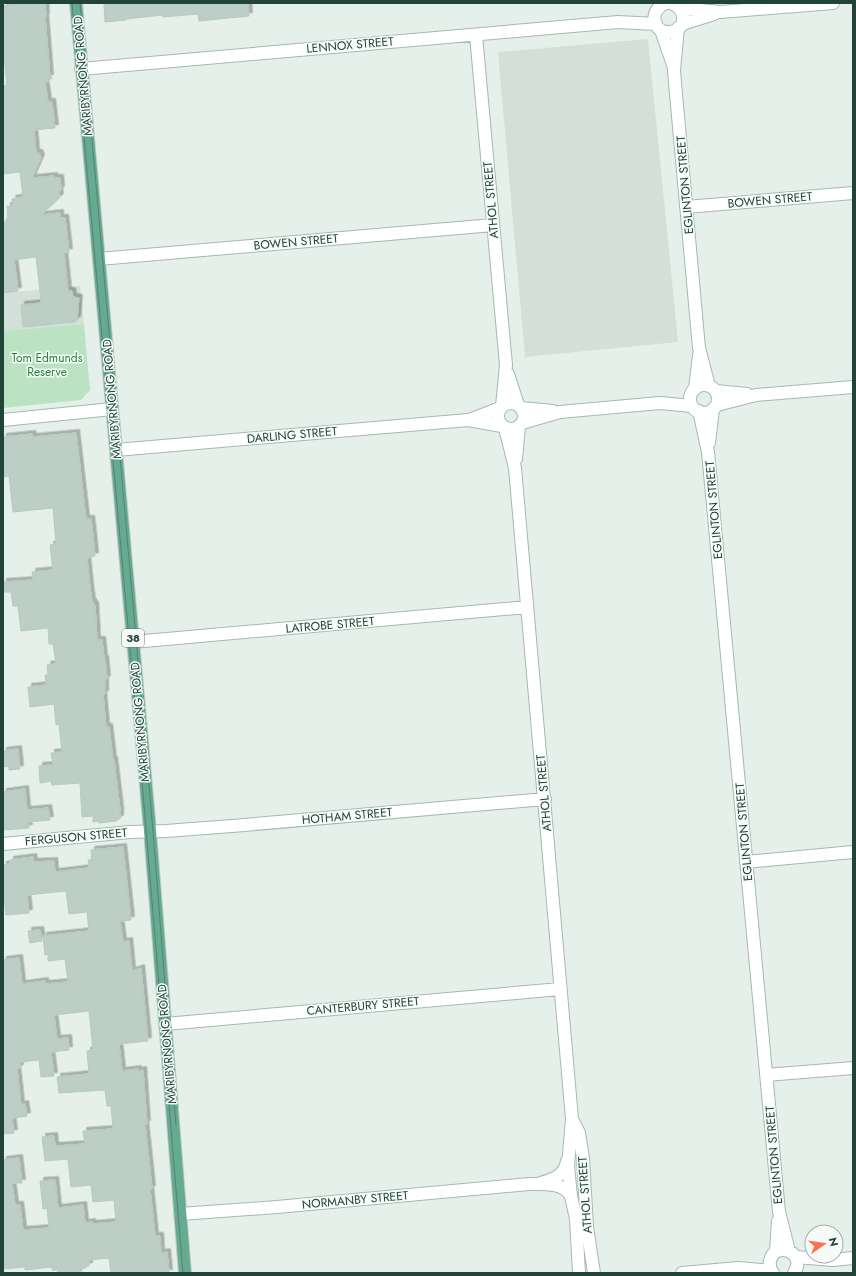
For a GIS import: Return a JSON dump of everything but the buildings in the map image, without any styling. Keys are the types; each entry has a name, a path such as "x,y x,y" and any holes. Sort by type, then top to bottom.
{"main road":[{"name":"MARIBYRNONG ROAD","path":"76,3 150,831 185,1273"}],"street":[{"name":"LENNOX STREET","path":"618,22 668,5 720,12 833,3"},
{"path":"668,5 683,16 680,26 670,32 659,27 654,20 668,5"},
{"name":"LENNOX STREET","path":"680,26 720,12"},
{"name":"LENNOX STREET","path":"82,69 618,22 659,27"},
{"name":"EGLINTON STREET","path":"680,26 674,70 699,348 712,389"},
{"name":"EGLINTON STREET","path":"659,27 674,70"},
{"name":"ATHOL STREET","path":"476,35 506,365 519,407"},
{"name":"BOWEN STREET","path":"686,206 853,193"},
{"name":"BOWEN STREET","path":"99,259 493,225"},
{"name":"EGLINTON STREET","path":"693,391 699,348"},
{"name":"ATHOL STREET","path":"501,407 506,365"},
{"path":"660,403 693,391 702,385 712,389 756,395"},
{"path":"560,412 519,407 510,403 501,407 498,419 503,427 512,429 520,424 560,412 660,403 706,412 715,407 756,395 853,387"},
{"path":"712,389 718,396 715,407"},
{"path":"693,391 691,402 696,409"},
{"name":"DARLING STREET","path":"468,420 501,407"},
{"path":"519,407 524,415 520,424"},
{"name":"EGLINTON STREET","path":"708,452 715,407"},
{"path":"3,420 112,409"},
{"name":"EGLINTON STREET","path":"696,409 708,452 779,1212 794,1263"},
{"name":"DARLING STREET","path":"116,450 468,420 503,427"},
{"name":"ATHOL STREET","path":"515,468 520,424"},
{"name":"ATHOL STREET","path":"503,427 515,468 528,607 572,1119 567,1166 568,1191 576,1219 580,1273"},
{"name":"LATROBE STREET","path":"133,642 528,607"},
{"name":"HOTHAM STREET","path":"150,831 232,826 545,799"},
{"name":"FERGUSON STREET","path":"3,844 150,831"},
{"path":"746,862 853,852"},
{"name":"CANTERBURY STREET","path":"165,1024 560,989"},
{"path":"766,1075 853,1068"},
{"name":"ATHOL STREET","path":"572,1119 579,1133 584,1164 586,1227 594,1273"},
{"name":"NORMANBY STREET","path":"180,1214 277,1207 529,1184 552,1179 559,1175 567,1166 584,1164"},
{"path":"568,1191 585,1182"},
{"name":"NORMANBY STREET","path":"529,1184 551,1185 568,1191"},
{"name":"EGLINTON STREET","path":"772,1272 769,1262 773,1255 779,1212"},
{"path":"738,1268 785,1250 794,1263 853,1258"},
{"path":"591,1259 597,1269 602,1273"},
{"path":"682,1273 738,1268 772,1272"}],"shaded area":[{"path":"648,39 678,342 525,357 498,52"},
{"path":"80,286 84,324 3,331 3,293"}],"green space":[{"name":"Tom Edmunds Reserve","path":"84,324 90,390 81,400 3,408 3,331"}],"tram line":[{"path":"72,3 144,805 183,1273"},
{"path":"80,3 153,831 176,1125"}]}
